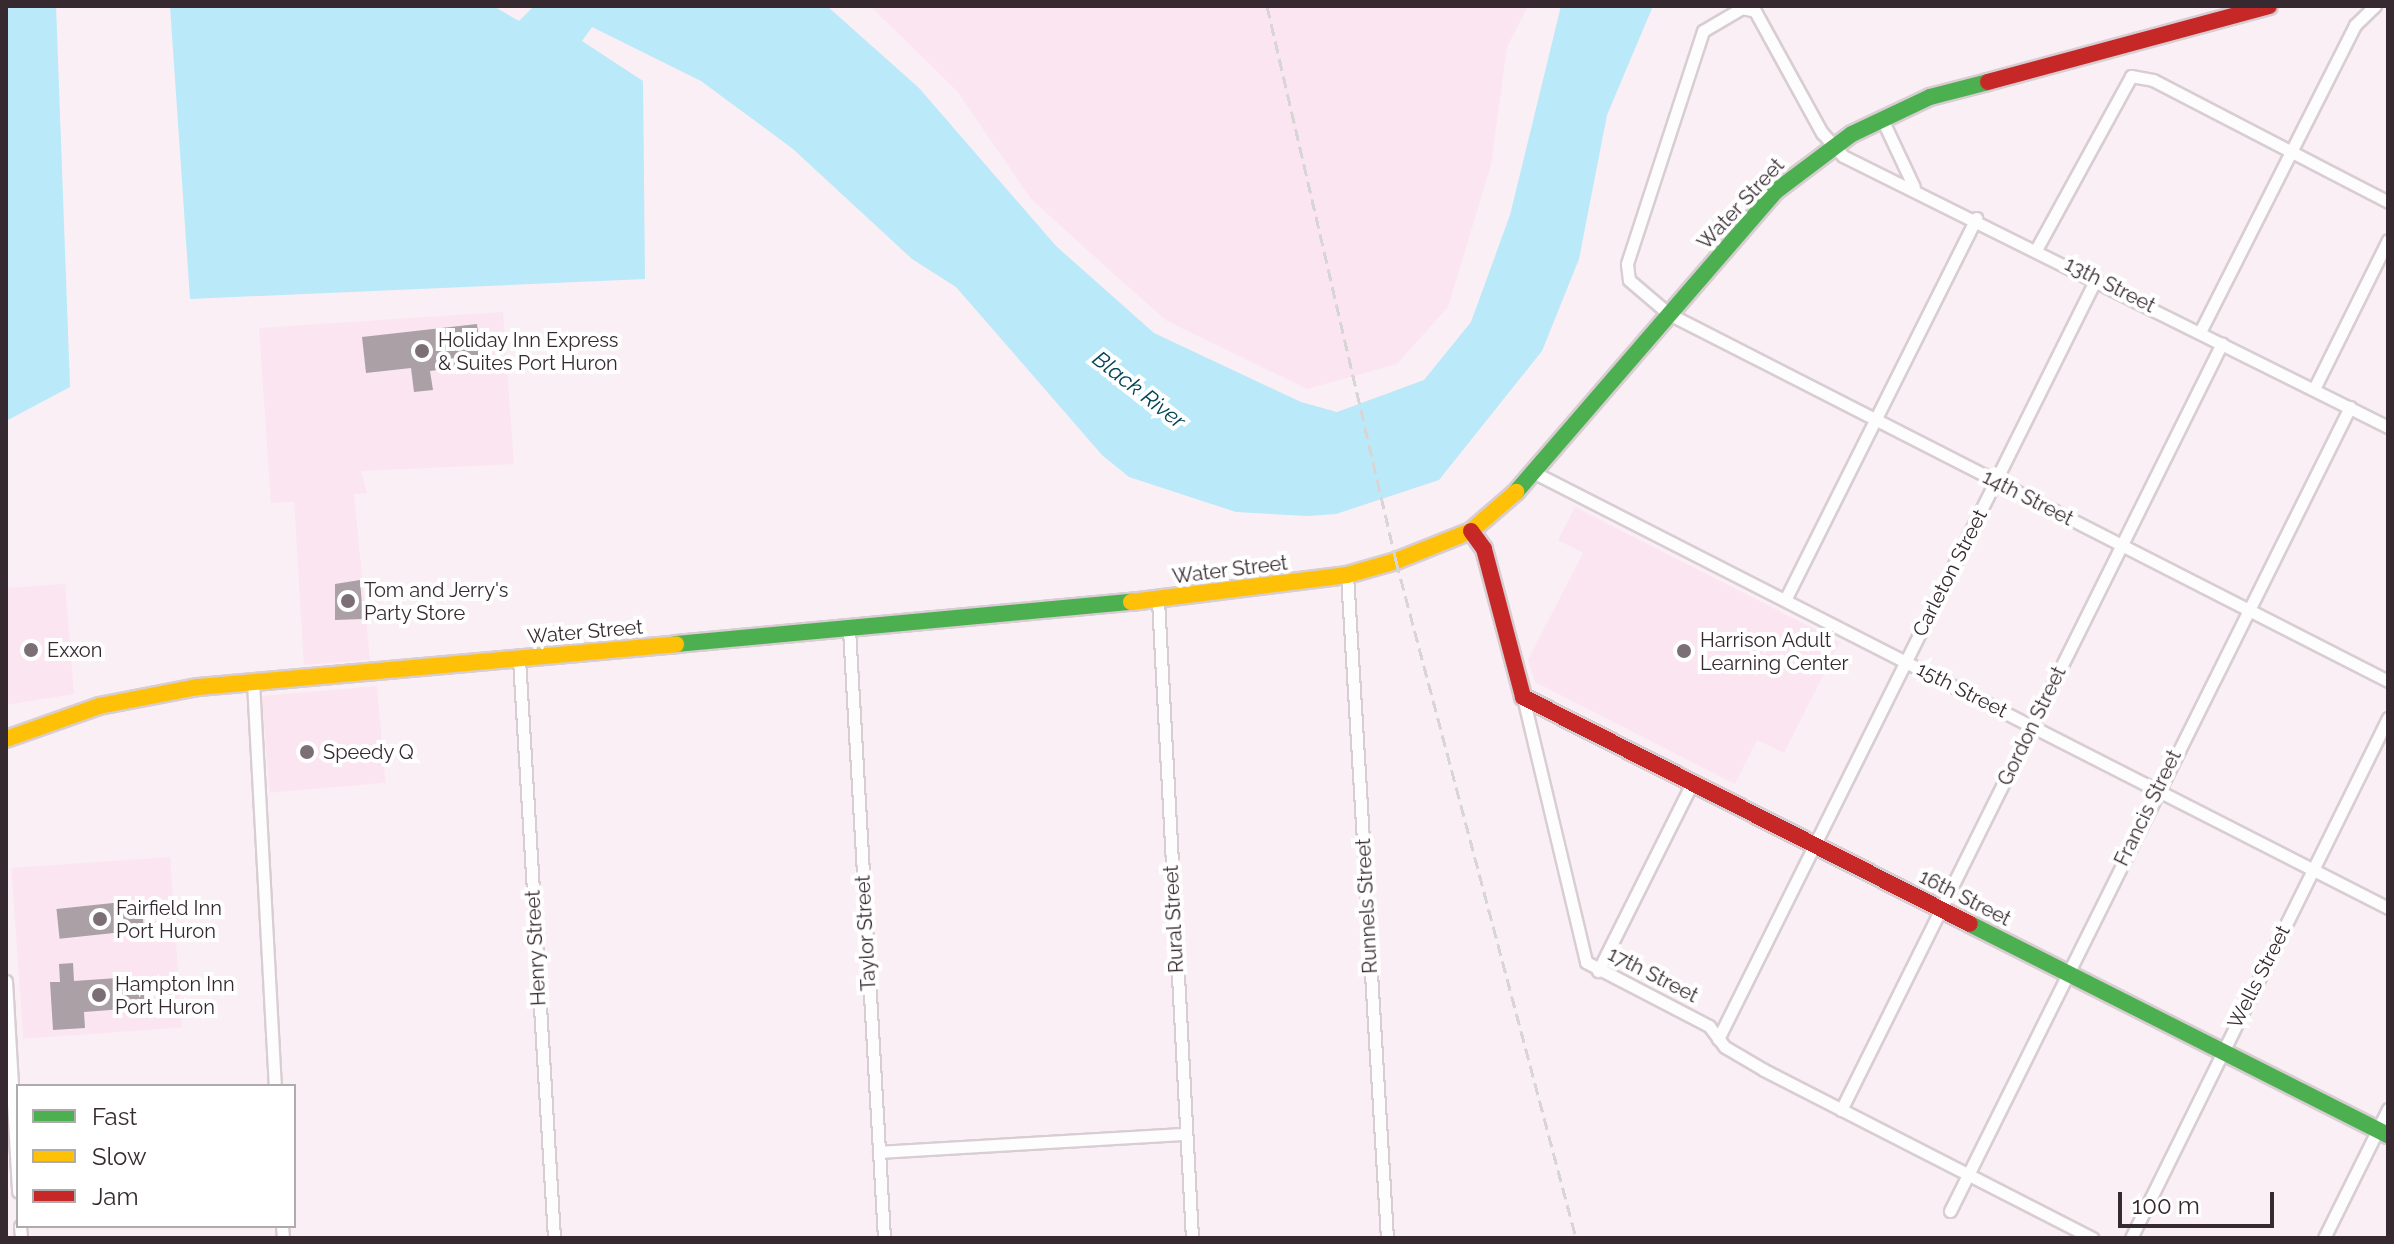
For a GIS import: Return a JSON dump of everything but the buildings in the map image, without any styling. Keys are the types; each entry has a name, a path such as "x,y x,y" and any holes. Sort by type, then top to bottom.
{"street":[{"name":"Water Street","path":"6,739 134,697 253,682 1158,600 1347,575 1471,531 1535,473 1776,191 1831,147 1881,117 1930,97 2269,6"},
{"path":"2200,332 2355,25 2375,6"},
{"name":"14th Street","path":"1831,147 1759,14 1742,8 1706,27 1626,272 1669,314 2388,681"},
{"path":"2037,248 2131,76 2153,80 2388,202"},
{"path":"1881,117 1914,187"},
{"name":"13th Street","path":"1831,147 2388,427"},
{"path":"1786,598 1976,218"},
{"path":"2314,389 2388,240"},
{"name":"Carleton Street","path":"1718,1039 2096,279"},
{"name":"Gordon Street","path":"1841,1110 2222,343"},
{"name":"Francis Street","path":"1950,1211 2350,407"},
{"name":"15th Street","path":"1535,473 1786,598 2388,908"},
{"name":"17th Street","path":"1471,531 1484,549 1523,697 1583,955 1598,971 1709,1026 1718,1039 1841,1110 2093,1238"},
{"name":"Runnels Street","path":"1347,575 1387,1238"},
{"name":"Rural Street","path":"1158,600 1192,1238"},
{"name":"Taylor Street","path":"849,629 884,1238"},
{"name":"Henry Street","path":"519,659 554,1238"},
{"path":"253,682 275,1084"},
{"name":"16th Street","path":"1523,697 2383,1133"},
{"name":"Wells Street","path":"2131,1238 2388,718"},
{"path":"1598,971 1693,781"},
{"path":"6,981 16,1157"},
{"path":"2324,1238 2383,1133 2388,1109"},
{"path":"879,1152 1185,1134"}],"shaded area":[{"path":"870,6 1528,6 1507,47 1491,165 1448,307 1397,364 1307,389 1167,321 1031,199 957,91"},
{"path":"503,312 514,464 361,471 367,493 354,494 370,660 304,665 294,502 271,503 259,328"},
{"name":"Harrison Adult Learning Center","path":"1575,507 1840,642 1784,753 1757,740 1735,784 1535,682 1528,660 1583,553 1558,540"},
{"path":"65,584 74,694 6,705 6,588"},
{"path":"377,686 385,783 270,793 261,696"},
{"path":"170,857 182,1028 23,1039 11,868"}],"water":[{"path":"6,6 56,6 70,387 6,421"},
{"name":"Black River","path":"170,6 493,6 519,21 534,6 827,6 919,88 1056,246 1154,333 1301,402 1337,412 1424,380 1471,322 1510,215 1561,6 1653,6 1607,115 1579,259 1542,351 1439,480 1336,514 1308,516 1236,512 1129,477 1102,455 956,287 912,259 793,149 701,81 592,27 582,41 643,81 645,279 190,299"}],"railway":[{"path":"1267,6 1396,561 1576,1238"}],"traffic: fast":[{"path":"1516,492 1776,191 1852,134 1930,97 1988,82"},
{"path":"676,644 1131,602"},
{"path":"1970,924 2388,1135"}],"traffic: slow":[{"path":"1131,602 1347,575 1396,561 1471,531 1516,492"},
{"path":"6,739 99,706 198,687 676,644"}],"traffic: jam":[{"path":"1988,82 2269,6"},
{"path":"1471,531 1484,549 1523,697 1970,924"}],"place":[{"name":"Holiday Inn Express & Suites Port Huron","path":"422,351"},
{"name":"Tom and Jerry's Party Store","path":"348,601"},
{"name":"Exxon","path":"31,650"},
{"name":"Harrison Adult Learning Center","path":"1684,651"},
{"name":"Speedy Q","path":"307,752"},
{"name":"Fairfield Inn Port Huron","path":"100,919"},
{"name":"Hampton Inn Port Huron","path":"99,995"}]}
